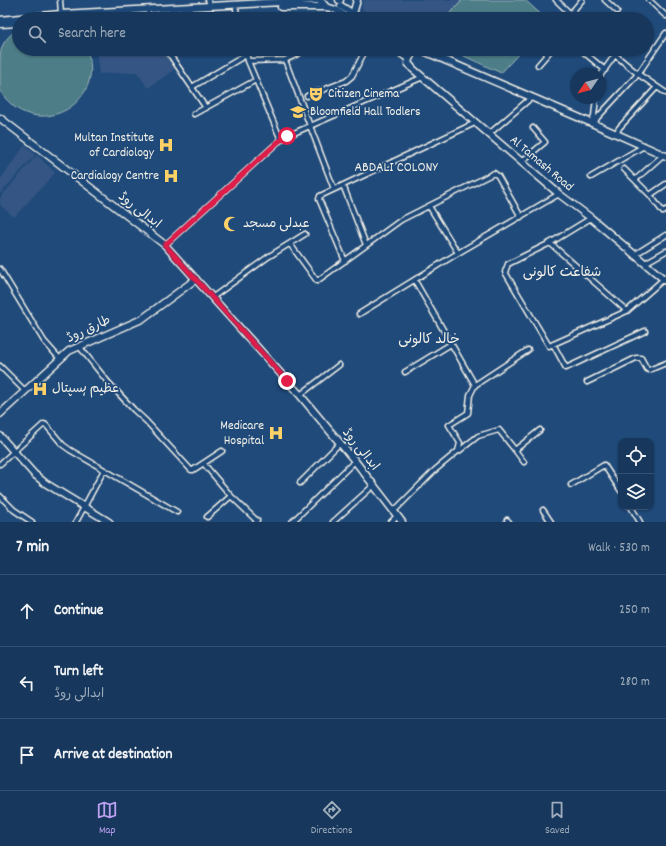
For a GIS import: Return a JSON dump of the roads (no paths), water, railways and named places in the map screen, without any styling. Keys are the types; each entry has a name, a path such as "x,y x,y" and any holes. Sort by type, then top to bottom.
{"main road":[{"path":"198,12 320,0 332,10 339,3 347,12"},
{"path":"352,12 357,0"},
{"path":"88,12 209,3 295,3 302,7 326,6"},
{"path":"0,20 12,19"},
{"path":"0,24 12,23"},
{"path":"404,56 409,59 411,56"},
{"path":"435,56 665,155"},
{"name":"Al Tamash Road","path":"409,59 408,63 410,66 475,123 559,194 591,218 665,279"},
{"name":"ابدالی روڈ","path":"0,118 165,245 300,395 355,461 402,522"},
{"name":"طارق روڈ","path":"0,414 60,359 79,346 142,319 196,279"},
{"path":"0,436 45,483 109,522"}],"street":[{"path":"60,0 61,12"},
{"path":"556,0 571,12 582,0"},
{"path":"605,0 617,11"},
{"path":"652,1 666,16"},
{"path":"654,51 666,34"},
{"path":"171,56 206,108"},
{"path":"192,87 244,56"},
{"path":"246,56 281,140"},
{"path":"248,61 285,60 293,56"},
{"path":"306,96 346,81 352,76 362,56"},
{"path":"538,65 546,56"},
{"path":"588,56 603,68"},
{"path":"606,68 614,56"},
{"path":"616,56 638,74 666,93"},
{"path":"593,123 638,74 651,56"},
{"path":"285,60 334,189"},
{"path":"165,245 287,136 423,77"},
{"path":"194,114 256,80"},
{"path":"616,134 619,128 657,87"},
{"path":"489,134 532,97"},
{"path":"593,123 595,104"},
{"path":"345,261 319,199 320,196 475,123"},
{"path":"521,162 545,142 533,128"},
{"path":"591,177 644,146"},
{"path":"634,180 665,155"},
{"path":"624,169 663,212 666,210"},
{"path":"290,244 317,281 401,220 494,173 498,176 521,217"},
{"path":"650,196 666,184"},
{"path":"343,185 366,245"},
{"path":"359,314 415,281 458,253 559,194"},
{"path":"429,206 458,253"},
{"path":"591,218 550,243 508,264 504,272 549,346 627,310 665,279"},
{"path":"213,297 268,257 305,234"},
{"path":"634,255 666,235"},
{"path":"550,243 627,310"},
{"path":"645,264 666,251"},
{"path":"0,269 44,341 60,359"},
{"path":"415,281 475,385"},
{"path":"553,344 566,368 645,331"},
{"path":"405,372 451,344"},
{"path":"79,346 134,410 167,443 189,468 193,470 222,451"},
{"path":"458,451 460,443 449,425 468,413 470,395 475,385 528,350"},
{"path":"587,382 636,358 641,358 649,370 666,363"},
{"path":"300,395 339,365"},
{"path":"0,366 25,391"},
{"path":"0,464 44,424 66,447 177,512"},
{"path":"391,522 396,514 435,470 478,436 499,430 524,462"},
{"path":"514,450 540,430"},
{"path":"300,483 340,443"},
{"path":"292,522 355,461"},
{"path":"204,464 231,496 257,520 256,522"},
{"path":"571,485 604,464 618,486"},
{"path":"76,522 104,470"},
{"path":"333,522 374,485"},
{"path":"0,496 14,510 32,522"},
{"path":"207,516 231,496"},
{"path":"543,510 551,522"},
{"path":"633,510 640,522"}],"place":[{"name":"Citizen Cinema","path":"316,94"},
{"name":"Bloomfield Hall Todlers","path":"298,112"},
{"name":"Multan Institute of Cardiology","path":"166,145"},
{"name":"Cardialogy Centre","path":"171,176"},
{"name":"عبدلی مسجد","path":"231,224"},
{"name":"عظیم ہسپتال","path":"40,389"},
{"name":"Medicare Hospital","path":"276,433"}],"district":[{"name":"ABDALI COLONY","path":"396,168"},
{"name":"شفاعت کالونی","path":"562,273"},
{"name":"خالد کالونی","path":"429,340"}]}
